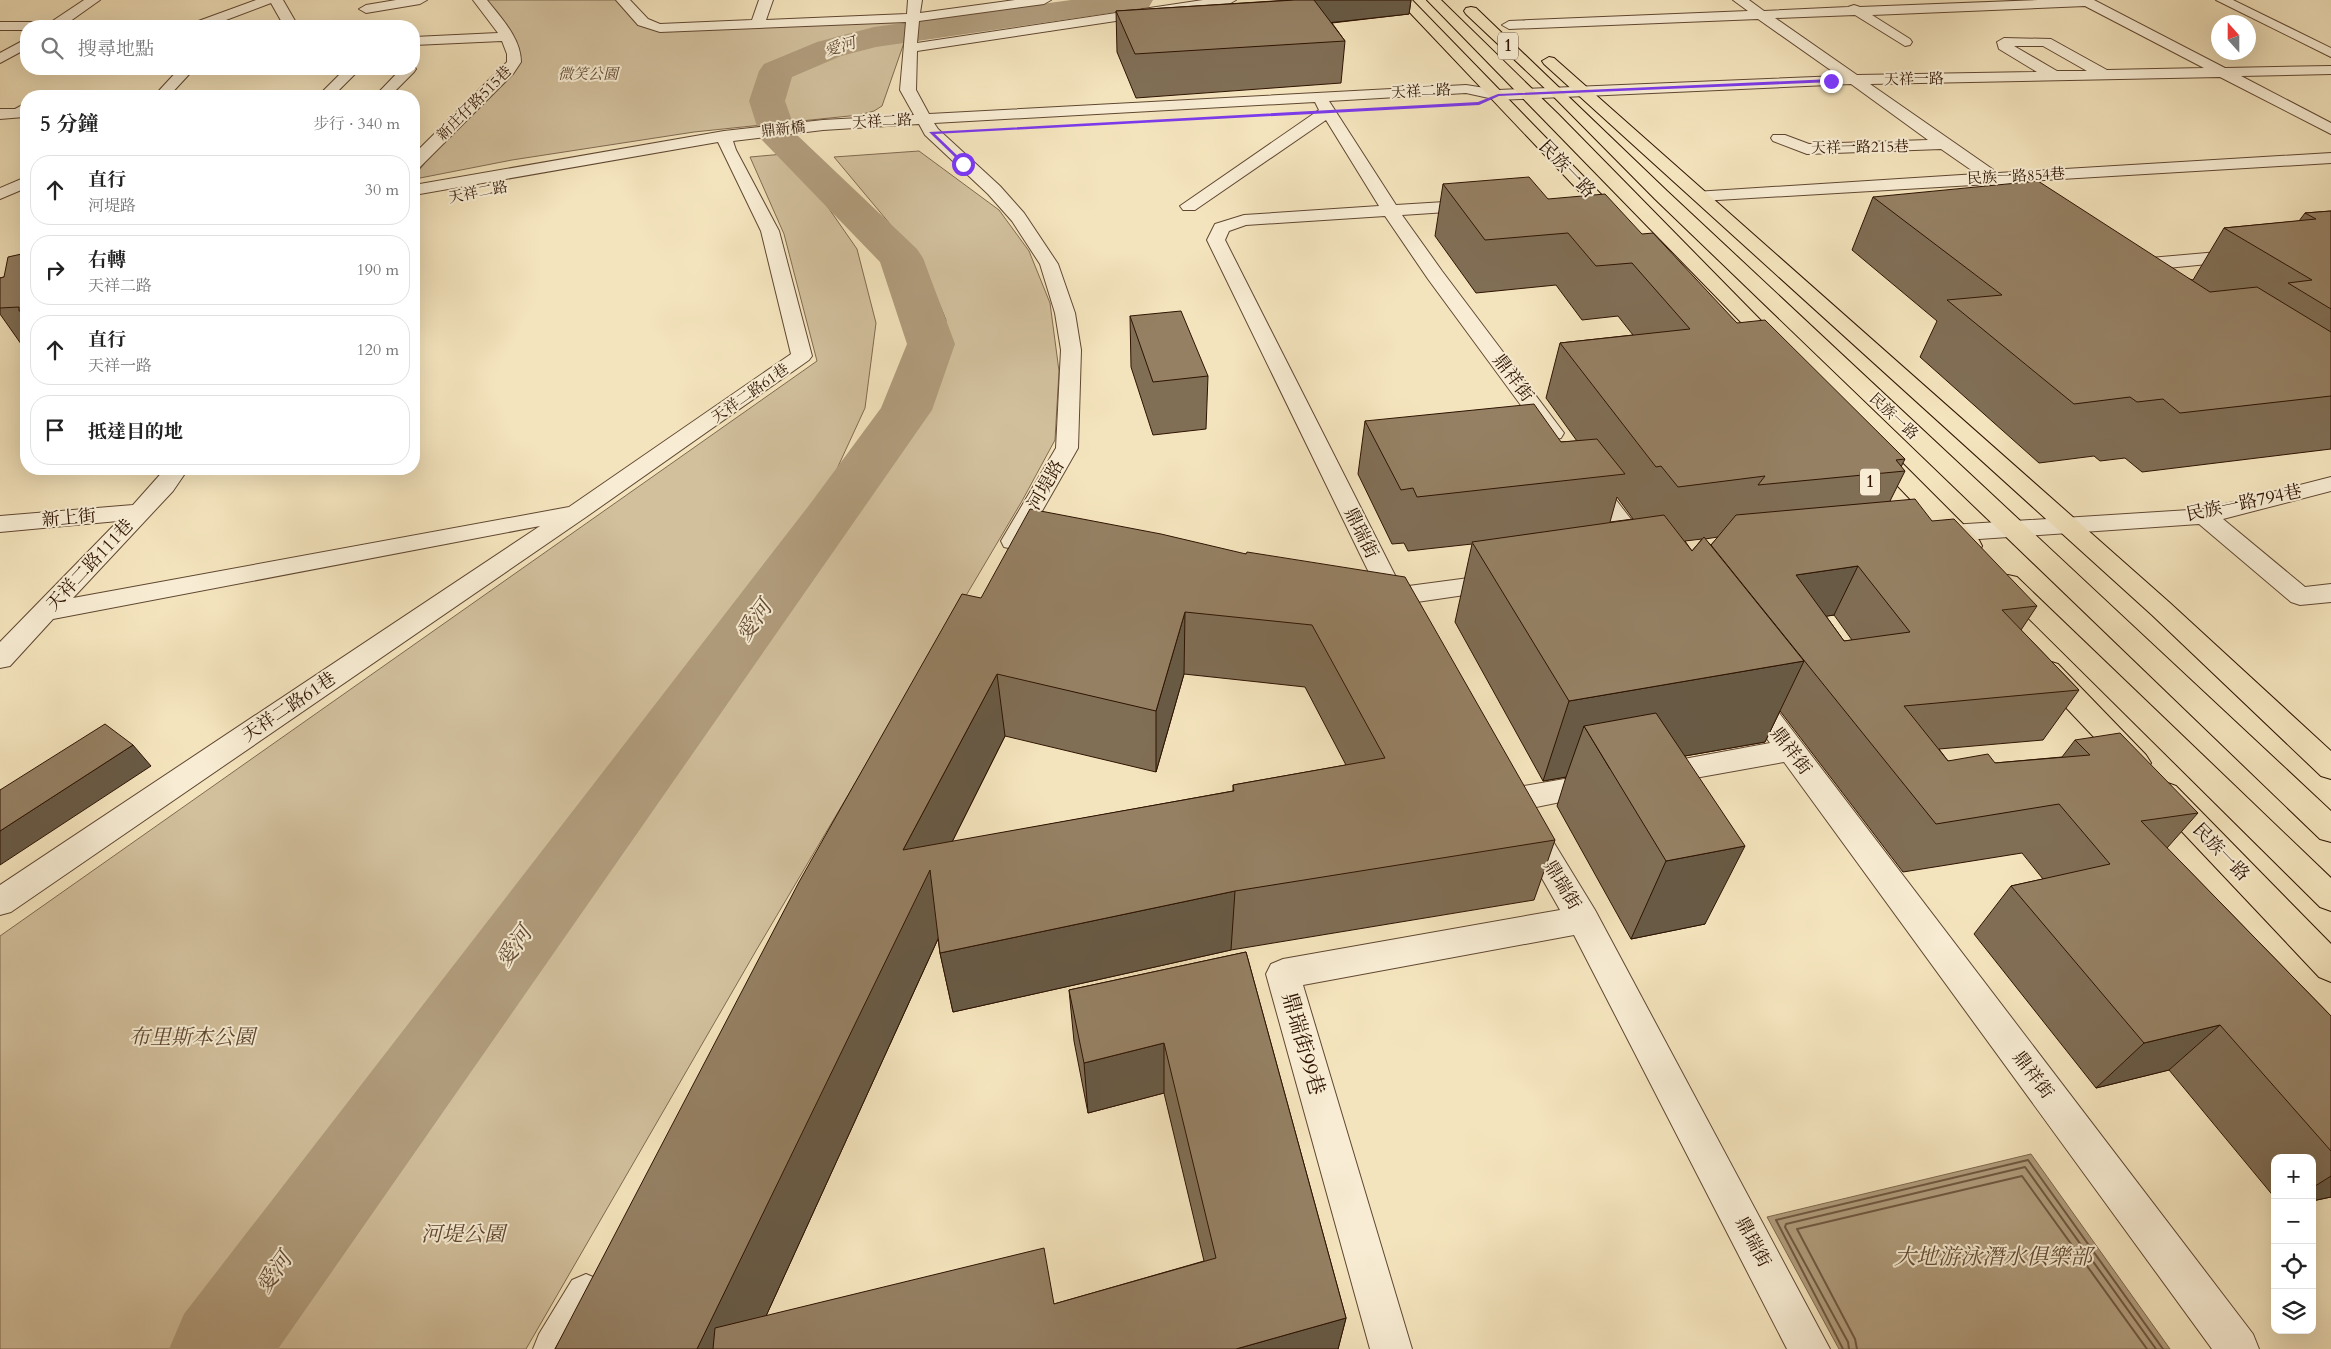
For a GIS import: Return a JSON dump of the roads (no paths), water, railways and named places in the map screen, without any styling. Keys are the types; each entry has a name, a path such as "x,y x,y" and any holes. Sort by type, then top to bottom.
{"main road":[{"name":"民族一路","path":"1405,0 1498,95 1584,198 1636,240"},
{"name":"民族一路","path":"1434,0 1529,94 1794,366"},
{"name":"民族一路","path":"1459,0 1557,92 1661,195 2331,830"},
{"name":"民族一路","path":"1482,0 2161,609 2331,768"},
{"name":"1","path":"1863,436 1957,533 2331,898"},
{"path":"1913,534 1938,556"},
{"name":"民族一路","path":"2033,655 2331,967"}],"street":[{"path":"64,20 93,0"},
{"path":"214,20 268,0"},
{"path":"276,0 288,20"},
{"path":"366,9 420,0"},
{"name":"新庄仔路515巷","path":"422,148 508,71 514,62 514,51 507,37 480,0"},
{"path":"623,0 643,23 650,28 913,19 1044,0"},
{"path":"757,25 766,0"},
{"path":"915,0 908,90 927,126"},
{"path":"910,47 1229,0"},
{"path":"1740,0 2048,216"},
{"path":"1840,0 1905,42"},
{"path":"2223,0 2331,53"},
{"path":"1509,24 2085,1 2331,129"},
{"path":"1655,6 1669,19"},
{"path":"0,26 20,26"},
{"path":"420,41 507,37"},
{"path":"420,58 438,40"},
{"path":"2056,77 2004,46 2004,42 2046,42 2106,76"},
{"path":"0,59 20,47"},
{"name":"天祥一路","path":"1498,95 1852,80 2331,70"},
{"path":"167,90 181,75"},
{"path":"331,90 347,75"},
{"path":"388,90 403,75"},
{"name":"天祥二路","path":"826,132 1324,104 1479,103 1498,95"},
{"path":"1189,206 1269,153 1324,104"},
{"name":"鼎祥街","path":"1324,104 1390,210 1435,275 1572,458 1655,564 1620,565"},
{"path":"0,114 20,113"},
{"name":"河堤路","path":"927,126 994,190 1018,217 1049,264 1065,313 1071,350 1067,448 1031,530 1001,562"},
{"name":"鼎新橋","path":"736,142 826,132"},
{"name":"天祥一路215巷","path":"1779,138 1807,149 1943,144"},
{"name":"天祥二路","path":"420,189 538,167 736,142"},
{"name":"天祥二路","path":"420,203 736,142"},
{"name":"天祥二路61巷","path":"0,902 578,512 802,356 770,231 736,142"},
{"name":"民族一路854巷","path":"1701,196 2331,158"},
{"path":"0,178 20,178"},
{"path":"0,194 20,185"},
{"name":"鼎瑞街","path":"1413,631 1393,598 1216,240 1221,228 1244,220 1497,204"},
{"path":"2145,282 2117,263 2254,255"},
{"name":"天祥二路111巷","path":"0,659 165,486 173,475"},
{"name":"民族一路794巷","path":"1913,534 2014,530 2204,516 2331,484"},
{"name":"新上街","path":"0,524 139,512"},
{"name":"天祥二路61巷","path":"46,612 578,512"},
{"path":"2204,516 2300,596 2331,593"},
{"path":"1354,590 1393,598 1521,579"},
{"name":"鼎祥街","path":"1732,671 2238,1349"},
{"path":"1512,800 1790,750"},
{"name":"鼎瑞街","path":"1497,774 1583,920 1809,1349"},
{"name":"鼎瑞街99巷","path":"1391,1349 1283,974 1583,920"},
{"path":"554,1349 598,1271"}],"water":[{"name":"大地游泳潛水俱樂部","path":"2031,1154 2170,1349 1839,1349 1767,1217"}],"waterway":[{"name":"愛河","path":"219,1349 830,517 906,410 931,344 901,258 780,139 767,101 776,71 829,49 874,37 1138,0"}],"park label":[{"name":"微笑公園","path":"588,74"},
{"name":"布里斯本公園","path":"192,1037"},
{"name":"河堤公園","path":"463,1234"}]}
